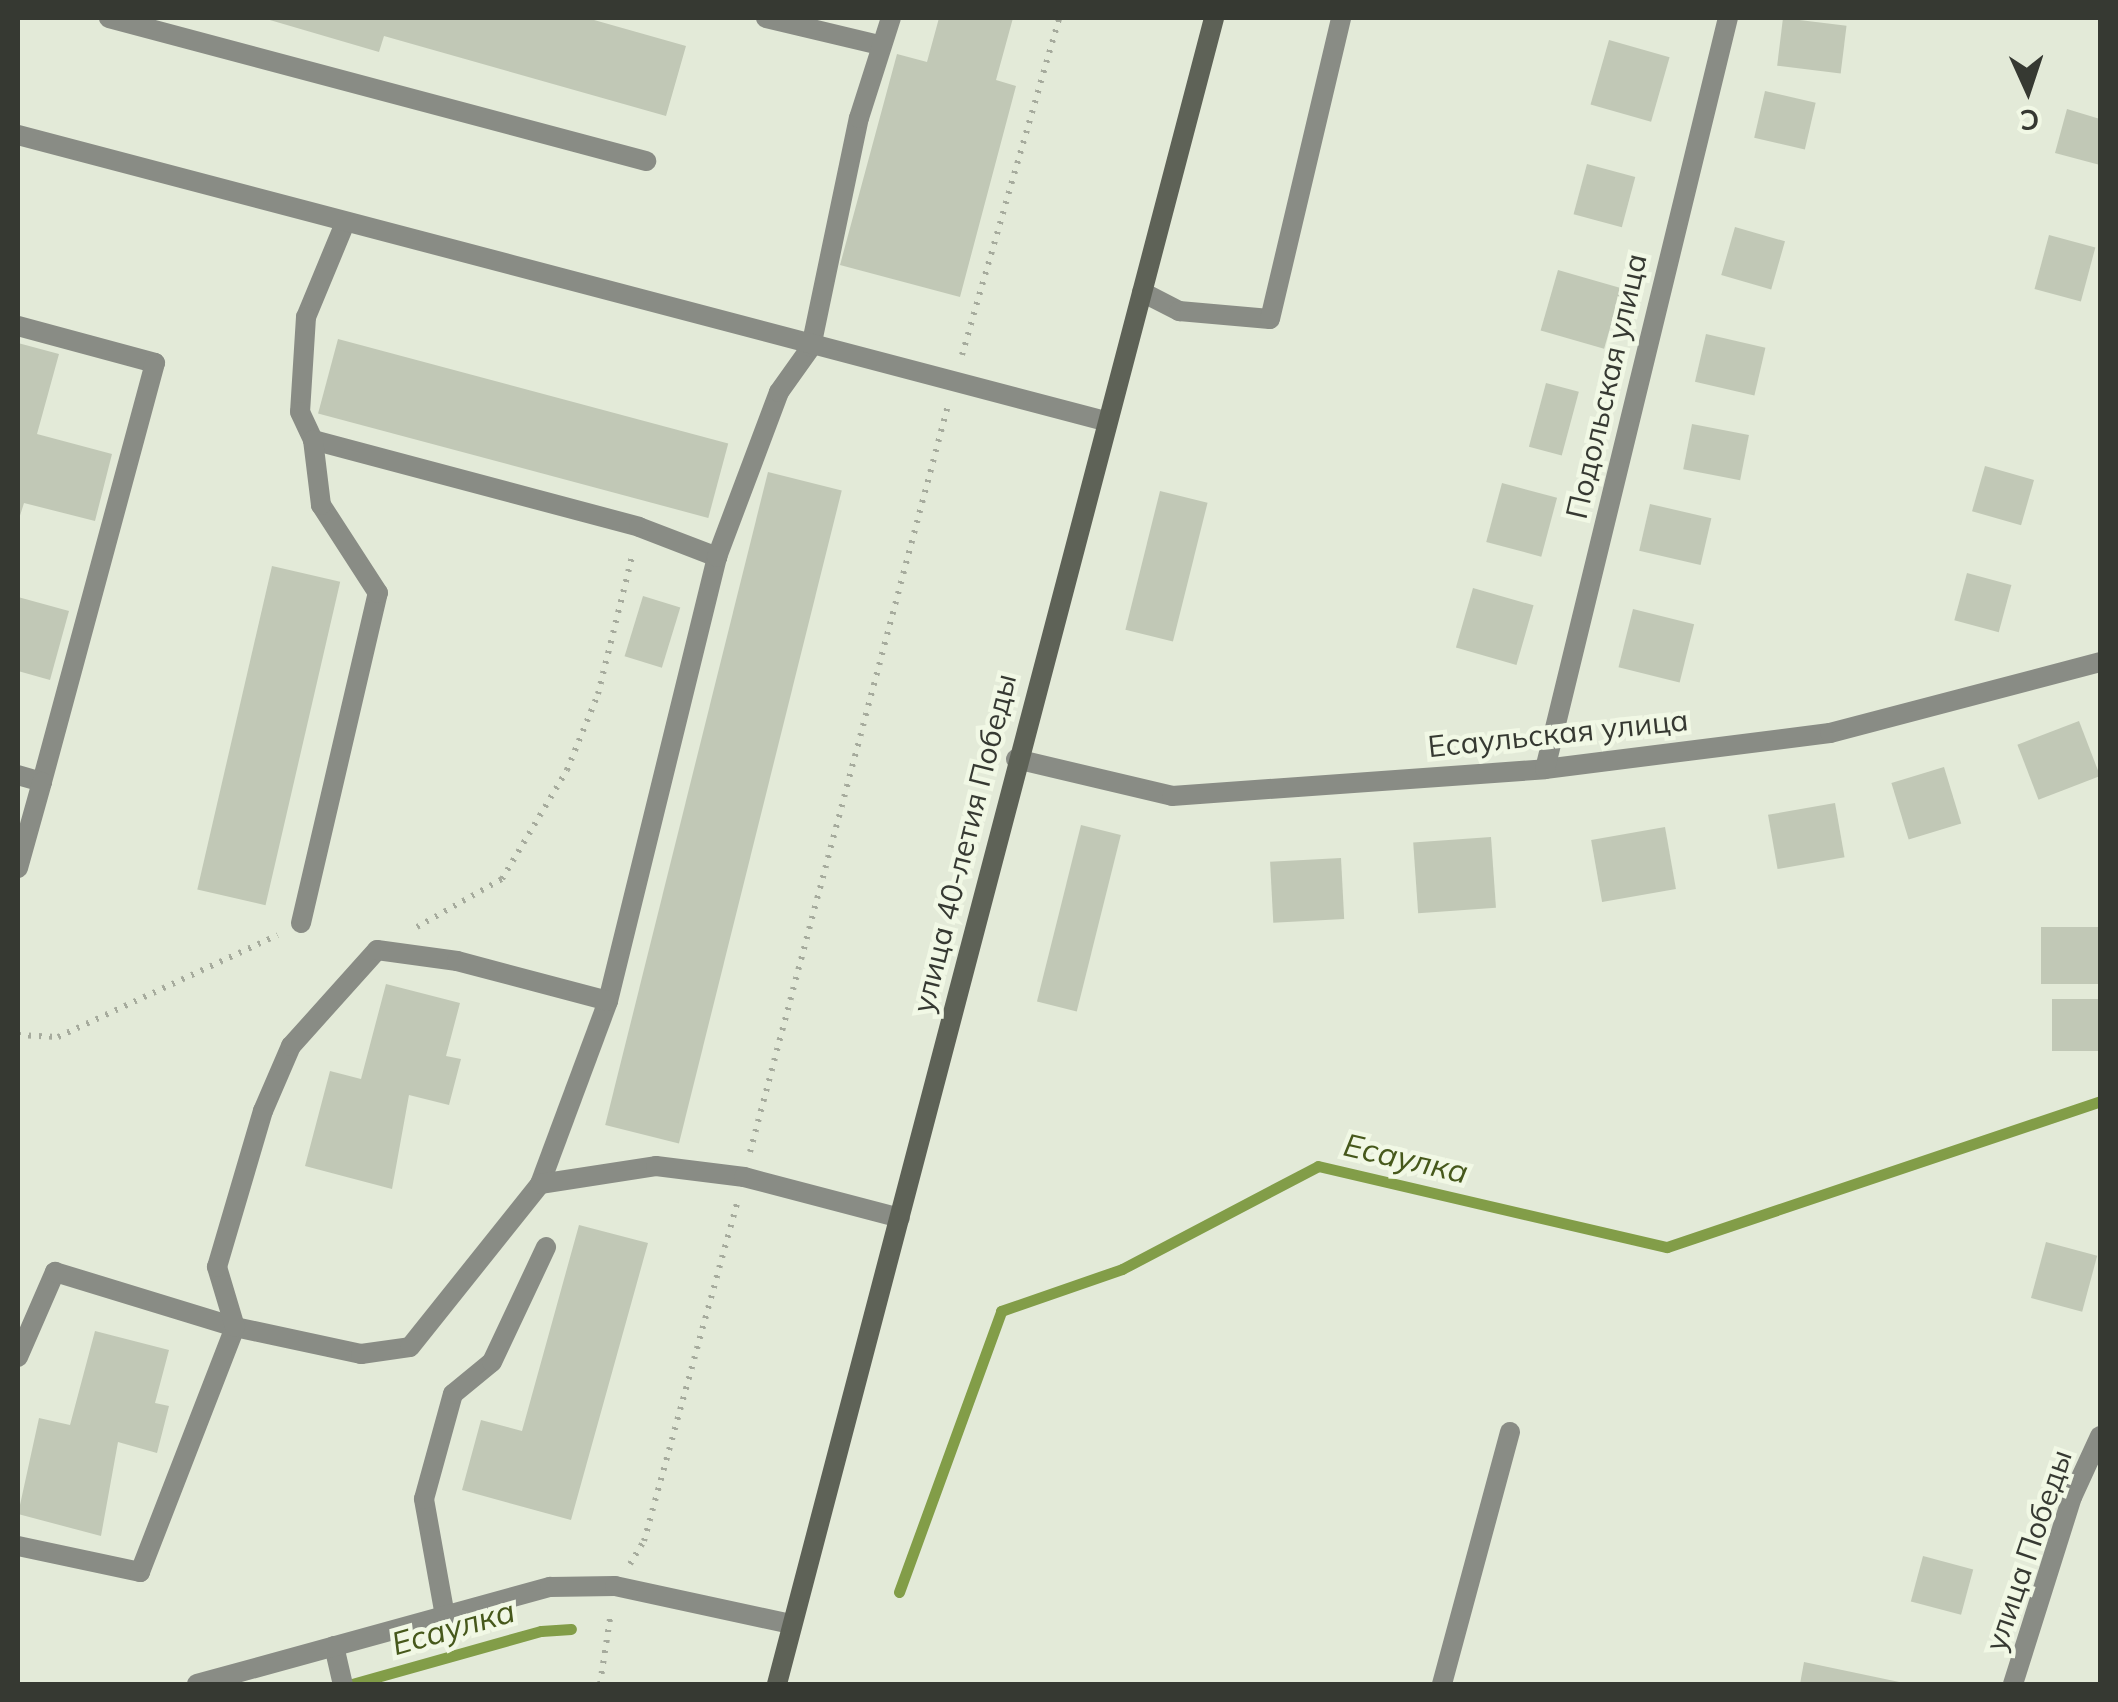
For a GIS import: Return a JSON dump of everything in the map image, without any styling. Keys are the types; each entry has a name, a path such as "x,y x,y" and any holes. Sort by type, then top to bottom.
{"main road":[{"name":"улица 40-летия Победы","path":"777,1684 1016,759 1214,18"}],"street":[{"path":"109,18 646,161"},
{"path":"766,18 878,45"},
{"path":"18,1357 55,1272 236,1327 361,1354 410,1347 540,1184 608,1001 717,557 780,392 811,347 878,45 891,18"},
{"path":"1142,292 1179,312 1270,319 1341,18"},
{"name":"Подольская улица","path":"1545,768 1728,18"},
{"path":"18,135 811,347 1106,421"},
{"path":"301,923 378,593 321,505 313,440 300,412 306,317 344,222"},
{"path":"18,326 155,362 18,868"},
{"path":"313,440 639,526 717,557"},
{"name":"Есаульская улица","path":"1016,759 1172,796 1545,768 1830,733 2100,662"},
{"path":"18,775 42,782"},
{"path":"18,1546 140,1572 236,1327 217,1267 263,1110 291,1046 377,950 457,961 608,1001"},
{"path":"540,1184 656,1166 744,1176 900,1218"},
{"path":"445,1616 424,1500 443,1429 453,1394 492,1362 546,1247"},
{"path":"1442,1684 1510,1432"},
{"name":"улица Победы","path":"2013,1684 2072,1497 2100,1436"},
{"path":"197,1684 338,1665 445,1616 550,1586 615,1586 791,1624"}],"path":[{"path":"600,1684 615,1586 644,1541 954,384 1058,18"},
{"path":"377,950 502,879 567,770 598,694 639,526"},
{"path":"18,1034 58,1036 301,923"}],"building":[{"path":"263,18 587,18 686,46 666,116 384,36 379,52"},
{"path":"939,18 1013,18 996,80 1016,86 960,297 840,265 897,54 927,62"},
{"path":"1783,18 1847,26 1841,73 1777,66"},
{"path":"1609,40 1670,57 1651,122 1591,104"},
{"path":"1765,91 1816,103 1805,149 1754,138"},
{"path":"2067,109 2100,119 2100,165 2055,153"},
{"path":"1587,164 1635,177 1622,227 1574,214"},
{"path":"1735,227 1785,241 1771,289 1721,275"},
{"path":"2049,235 2095,247 2081,302 2035,289"},
{"path":"1558,270 1621,288 1604,349 1541,331"},
{"path":"1706,334 1765,348 1754,395 1695,382"},
{"path":"338,339 728,444 708,518 318,413"},
{"path":"18,343 59,354 37,434 112,454 95,521 24,503 18,522"},
{"path":"1546,383 1579,392 1562,456 1529,447"},
{"path":"1692,424 1749,435 1740,480 1683,469"},
{"path":"1985,466 2034,480 2021,525 1972,511"},
{"path":"768,472 842,490 679,1143 605,1125"},
{"path":"1502,483 1557,498 1541,557 1486,542"},
{"path":"1160,491 1208,503 1173,642 1125,630"},
{"path":"1650,504 1711,518 1701,565 1639,551"},
{"path":"272,566 340,582 266,905 197,889"},
{"path":"1967,573 2011,585 1999,632 1954,620"},
{"path":"1473,588 1534,605 1516,665 1456,648"},
{"path":"643,596 680,607 662,668 625,656"},
{"path":"18,597 69,611 50,680 18,671"},
{"path":"1633,609 1694,624 1680,682 1618,667"},
{"path":"2079,721 2100,776 2039,800 2017,745"},
{"path":"1944,767 1961,823 1909,840 1891,783"},
{"path":"1835,803 1845,857 1778,869 1768,815"},
{"path":"1081,825 1121,835 1077,1012 1037,1002"},
{"path":"1665,827 1676,889 1602,902 1591,840"},
{"path":"1491,837 1496,908 1418,913 1413,842"},
{"path":"1341,858 1344,919 1273,923 1270,862"},
{"path":"2041,927 2100,927 2100,984 2041,984"},
{"path":"386,984 460,1003 446,1056 461,1059 449,1105 409,1095 392,1189 305,1166 330,1071 361,1079"},
{"path":"2052,999 2100,999 2100,1051 2052,1051"},
{"path":"579,1225 648,1243 571,1520 462,1490 481,1420 522,1431"},
{"path":"2046,1242 2097,1256 2082,1312 2031,1298"},
{"path":"95,1331 169,1350 155,1403 169,1406 157,1453 118,1442 101,1536 18,1514 39,1418 70,1425"},
{"path":"1923,1556 1973,1569 1961,1615 1911,1601"},
{"path":"1804,1662 1904,1683 1904,1684 1800,1684"}],"waterway":[{"name":"Есаулка","path":"899,1592 1001,1311 1122,1269 1318,1166 1667,1247 2100,1101"},
{"name":"Есаулка","path":"352,1684 541,1631 571,1629"}]}
